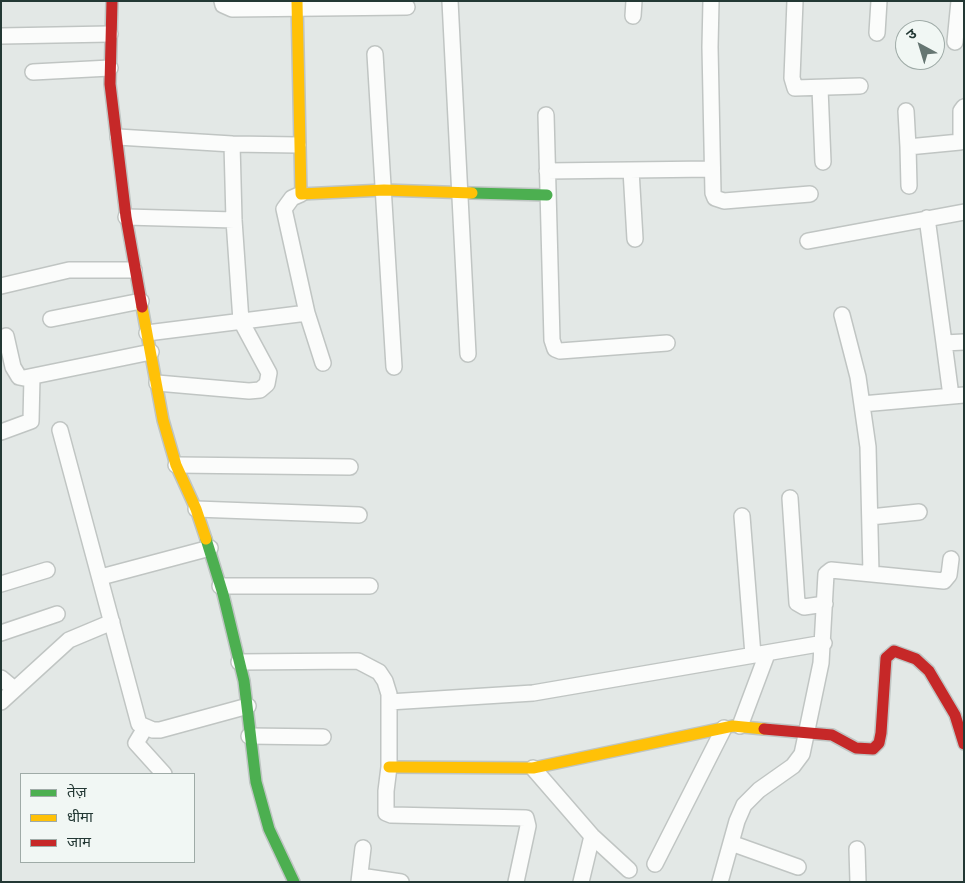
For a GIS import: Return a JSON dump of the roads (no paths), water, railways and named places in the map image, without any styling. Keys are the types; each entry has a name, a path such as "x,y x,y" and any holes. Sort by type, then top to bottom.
{"street":[{"path":"112,1 110,68 126,216 134,270 163,420 176,465 196,509 210,548 239,662 248,706 249,736 256,782 269,829 294,882"},
{"path":"222,1 223,5 232,9 297,4 407,7"},
{"path":"450,1 458,192 468,354"},
{"path":"711,1 712,193 720,200 810,194"},
{"path":"795,1 792,83 795,88 860,86"},
{"path":"877,33 879,1"},
{"path":"955,42 959,1"},
{"path":"297,4 298,145 301,194"},
{"path":"1,36 110,34"},
{"path":"375,54 394,367"},
{"path":"33,72 110,68"},
{"path":"820,88 823,162"},
{"path":"908,147 960,142 960,111 964,107"},
{"path":"906,111 909,186"},
{"path":"546,115 552,340 555,348 560,351 667,343"},
{"path":"118,137 232,144 298,145"},
{"path":"157,383 249,391 260,390 269,379 269,373 241,321 234,220 232,144"},
{"path":"547,171 712,169"},
{"path":"631,170 635,239"},
{"path":"323,363 307,312 284,208 292,198 301,194 384,190 547,195"},
{"path":"808,241 964,212"},
{"path":"126,216 234,220"},
{"path":"862,404 957,396 944,343 927,218"},
{"path":"1,286 69,270 134,270"},
{"path":"51,319 141,301"},
{"path":"147,334 307,312"},
{"path":"842,315 854,361 868,447 871,573"},
{"path":"6,336 15,373 19,377 32,377 151,352"},
{"path":"944,343 964,342"},
{"path":"1,432 31,421 32,377"},
{"path":"60,430 139,724 145,728 160,730 248,706"},
{"path":"176,465 350,468"},
{"path":"790,498 797,603 804,606 825,604"},
{"path":"196,509 359,515"},
{"path":"870,517 919,512"},
{"path":"740,726 760,654 742,516"},
{"path":"101,577 210,548"},
{"path":"720,882 737,821 744,805 759,790 797,762 808,732 824,643 825,576 828,572 871,573 944,581 949,576 951,558"},
{"path":"1,584 47,570"},
{"path":"220,586 370,586"},
{"path":"1,633 57,614"},
{"path":"1,702 13,688 75,636 112,622"},
{"path":"389,702 533,693 824,643"},
{"path":"389,767 533,768 740,726 835,736 856,748 876,747 881,734 886,658 890,653 899,652 916,659 934,678 955,715 964,744"},
{"path":"239,662 358,661 379,672 385,681 389,702 389,767 384,810 391,815 526,818 528,826 516,882"},
{"path":"1,678 13,688"},
{"path":"145,728 136,744 163,773"},
{"path":"655,864 724,728"},
{"path":"249,736 323,737"},
{"path":"533,768 592,836 629,870"},
{"path":"581,882 592,836"},
{"path":"731,843 798,867"},
{"path":"363,848 360,879 401,882"},
{"path":"857,849 858,882"}]}
